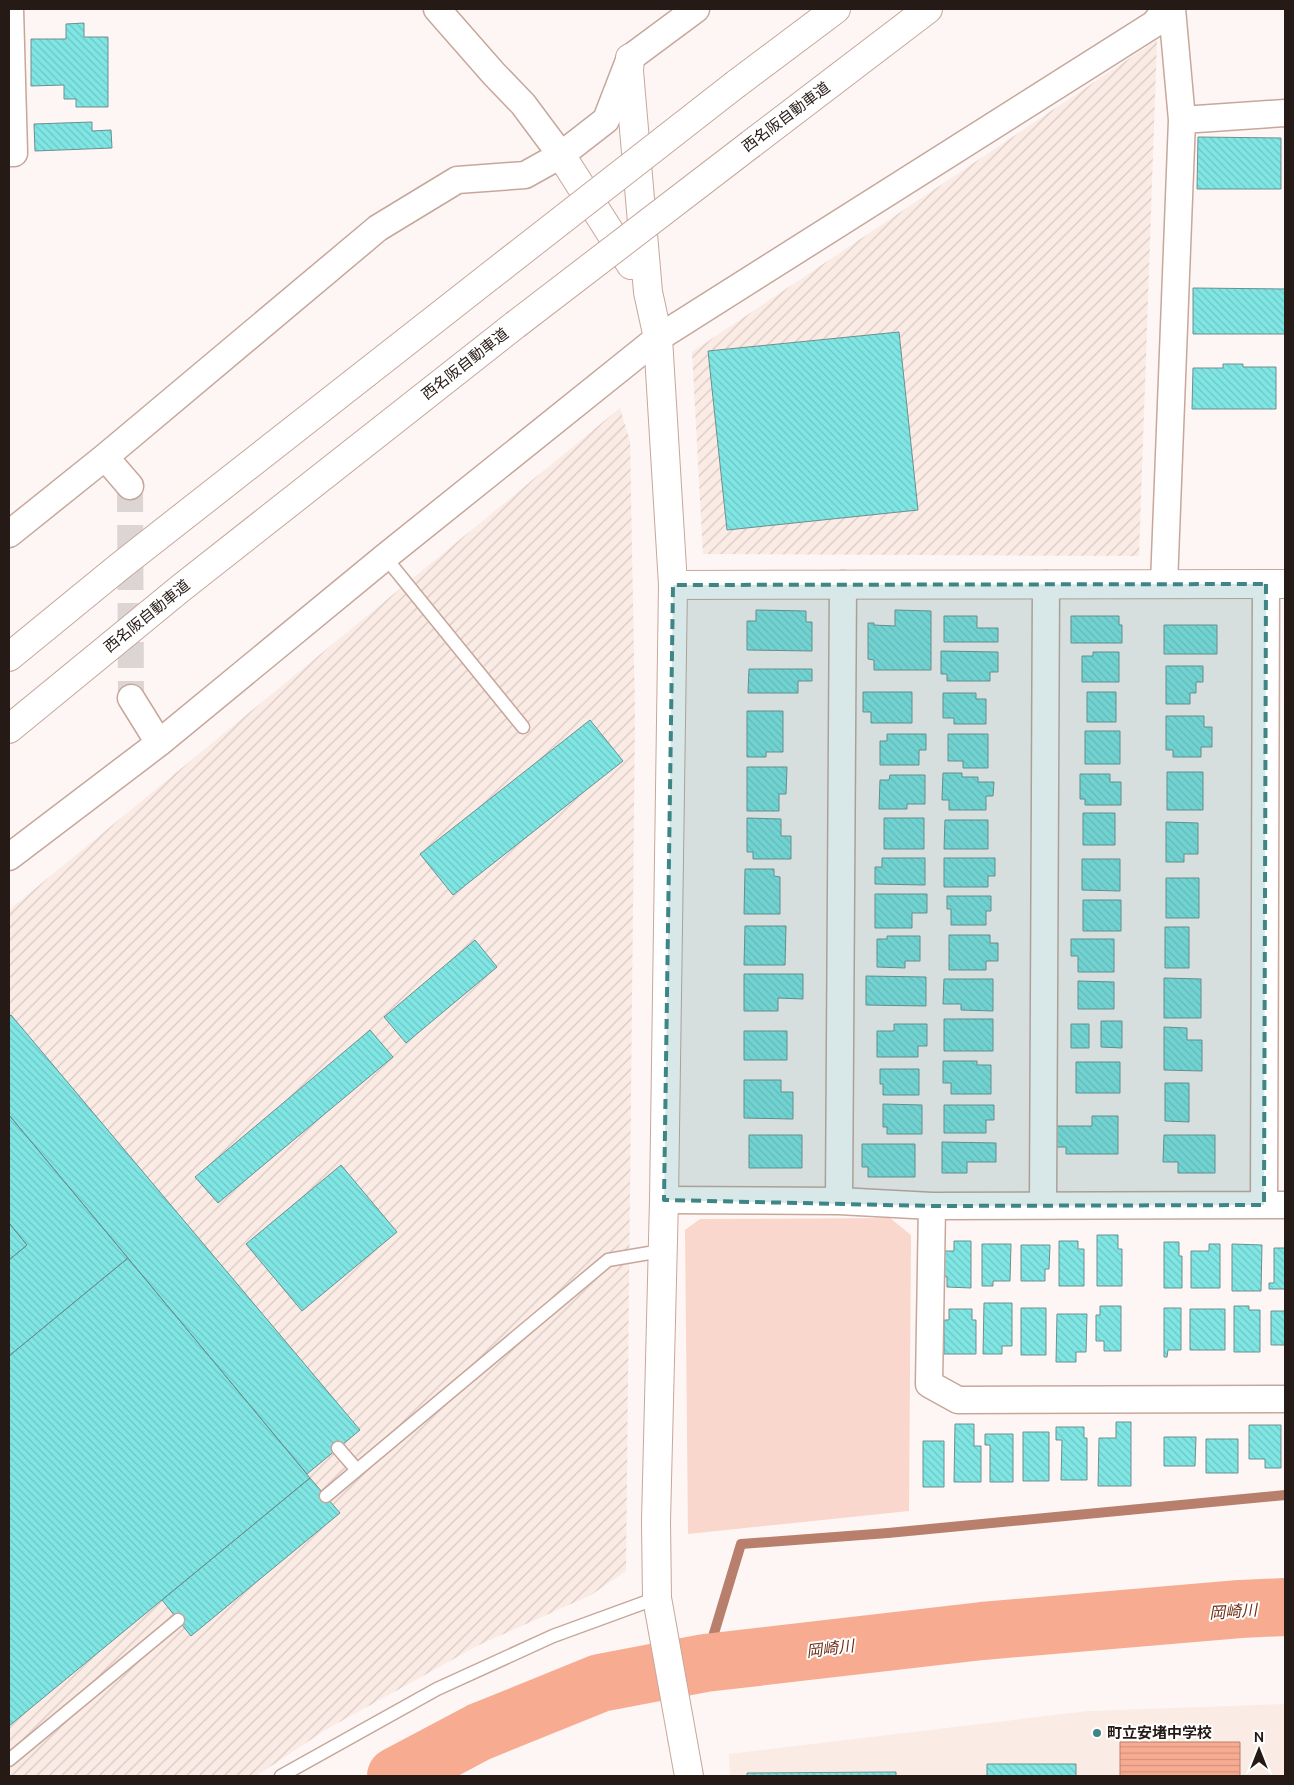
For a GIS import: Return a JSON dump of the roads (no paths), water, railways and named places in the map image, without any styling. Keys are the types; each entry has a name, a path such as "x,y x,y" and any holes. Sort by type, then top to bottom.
{"main road":[{"path":"9,657 118,567 736,84 836,9"},
{"name":"西名阪自動車道","path":"9,729 181,588 515,325 928,9"},
{"path":"630,58 629,71 648,292 658,338 673,585 664,1200 661,1251 656,1521 659,1607 689,1776"},
{"path":"560,155 648,292"},
{"path":"673,585 1276,584"}],"street":[{"path":"9,153 14,153 10,9"},
{"path":"437,9 523,104 560,155"},
{"path":"9,534 105,457 378,228 457,180 525,175 560,155 606,120 630,58 696,9"},
{"path":"9,857 159,743 385,557 658,338 1154,24 1166,9"},
{"path":"1164,584 1182,120 1172,9"},
{"path":"1182,120 1285,113"},
{"path":"105,457 130,486"},
{"path":"839,1201 844,584"},
{"path":"1043,1205 1046,584"},
{"path":"664,1200 839,1201 932,1206 1275,1205 1276,584"},
{"path":"130,698 159,743"},
{"path":"932,1206 929,1384 936,1388 958,1400 1285,1399"}],"lane":[{"path":"385,557 523,727"},
{"path":"326,1496 608,1260 661,1251"},
{"path":"338,1448 358,1470"},
{"path":"281,1776 437,1689 552,1636 659,1607"},
{"path":"9,1760 178,1620"}],"waterway":[{"path":"705,1663 741,1544 888,1533 1285,1495"},
{"name":"岡崎川","path":"396,1776 479,1732 600,1683 705,1663 982,1631 1240,1609 1285,1607"}],"tunnel":[{"path":"130,486 131,698"}],"place":[{"name":"町立安堵中学校","path":"1097,1733"}]}
